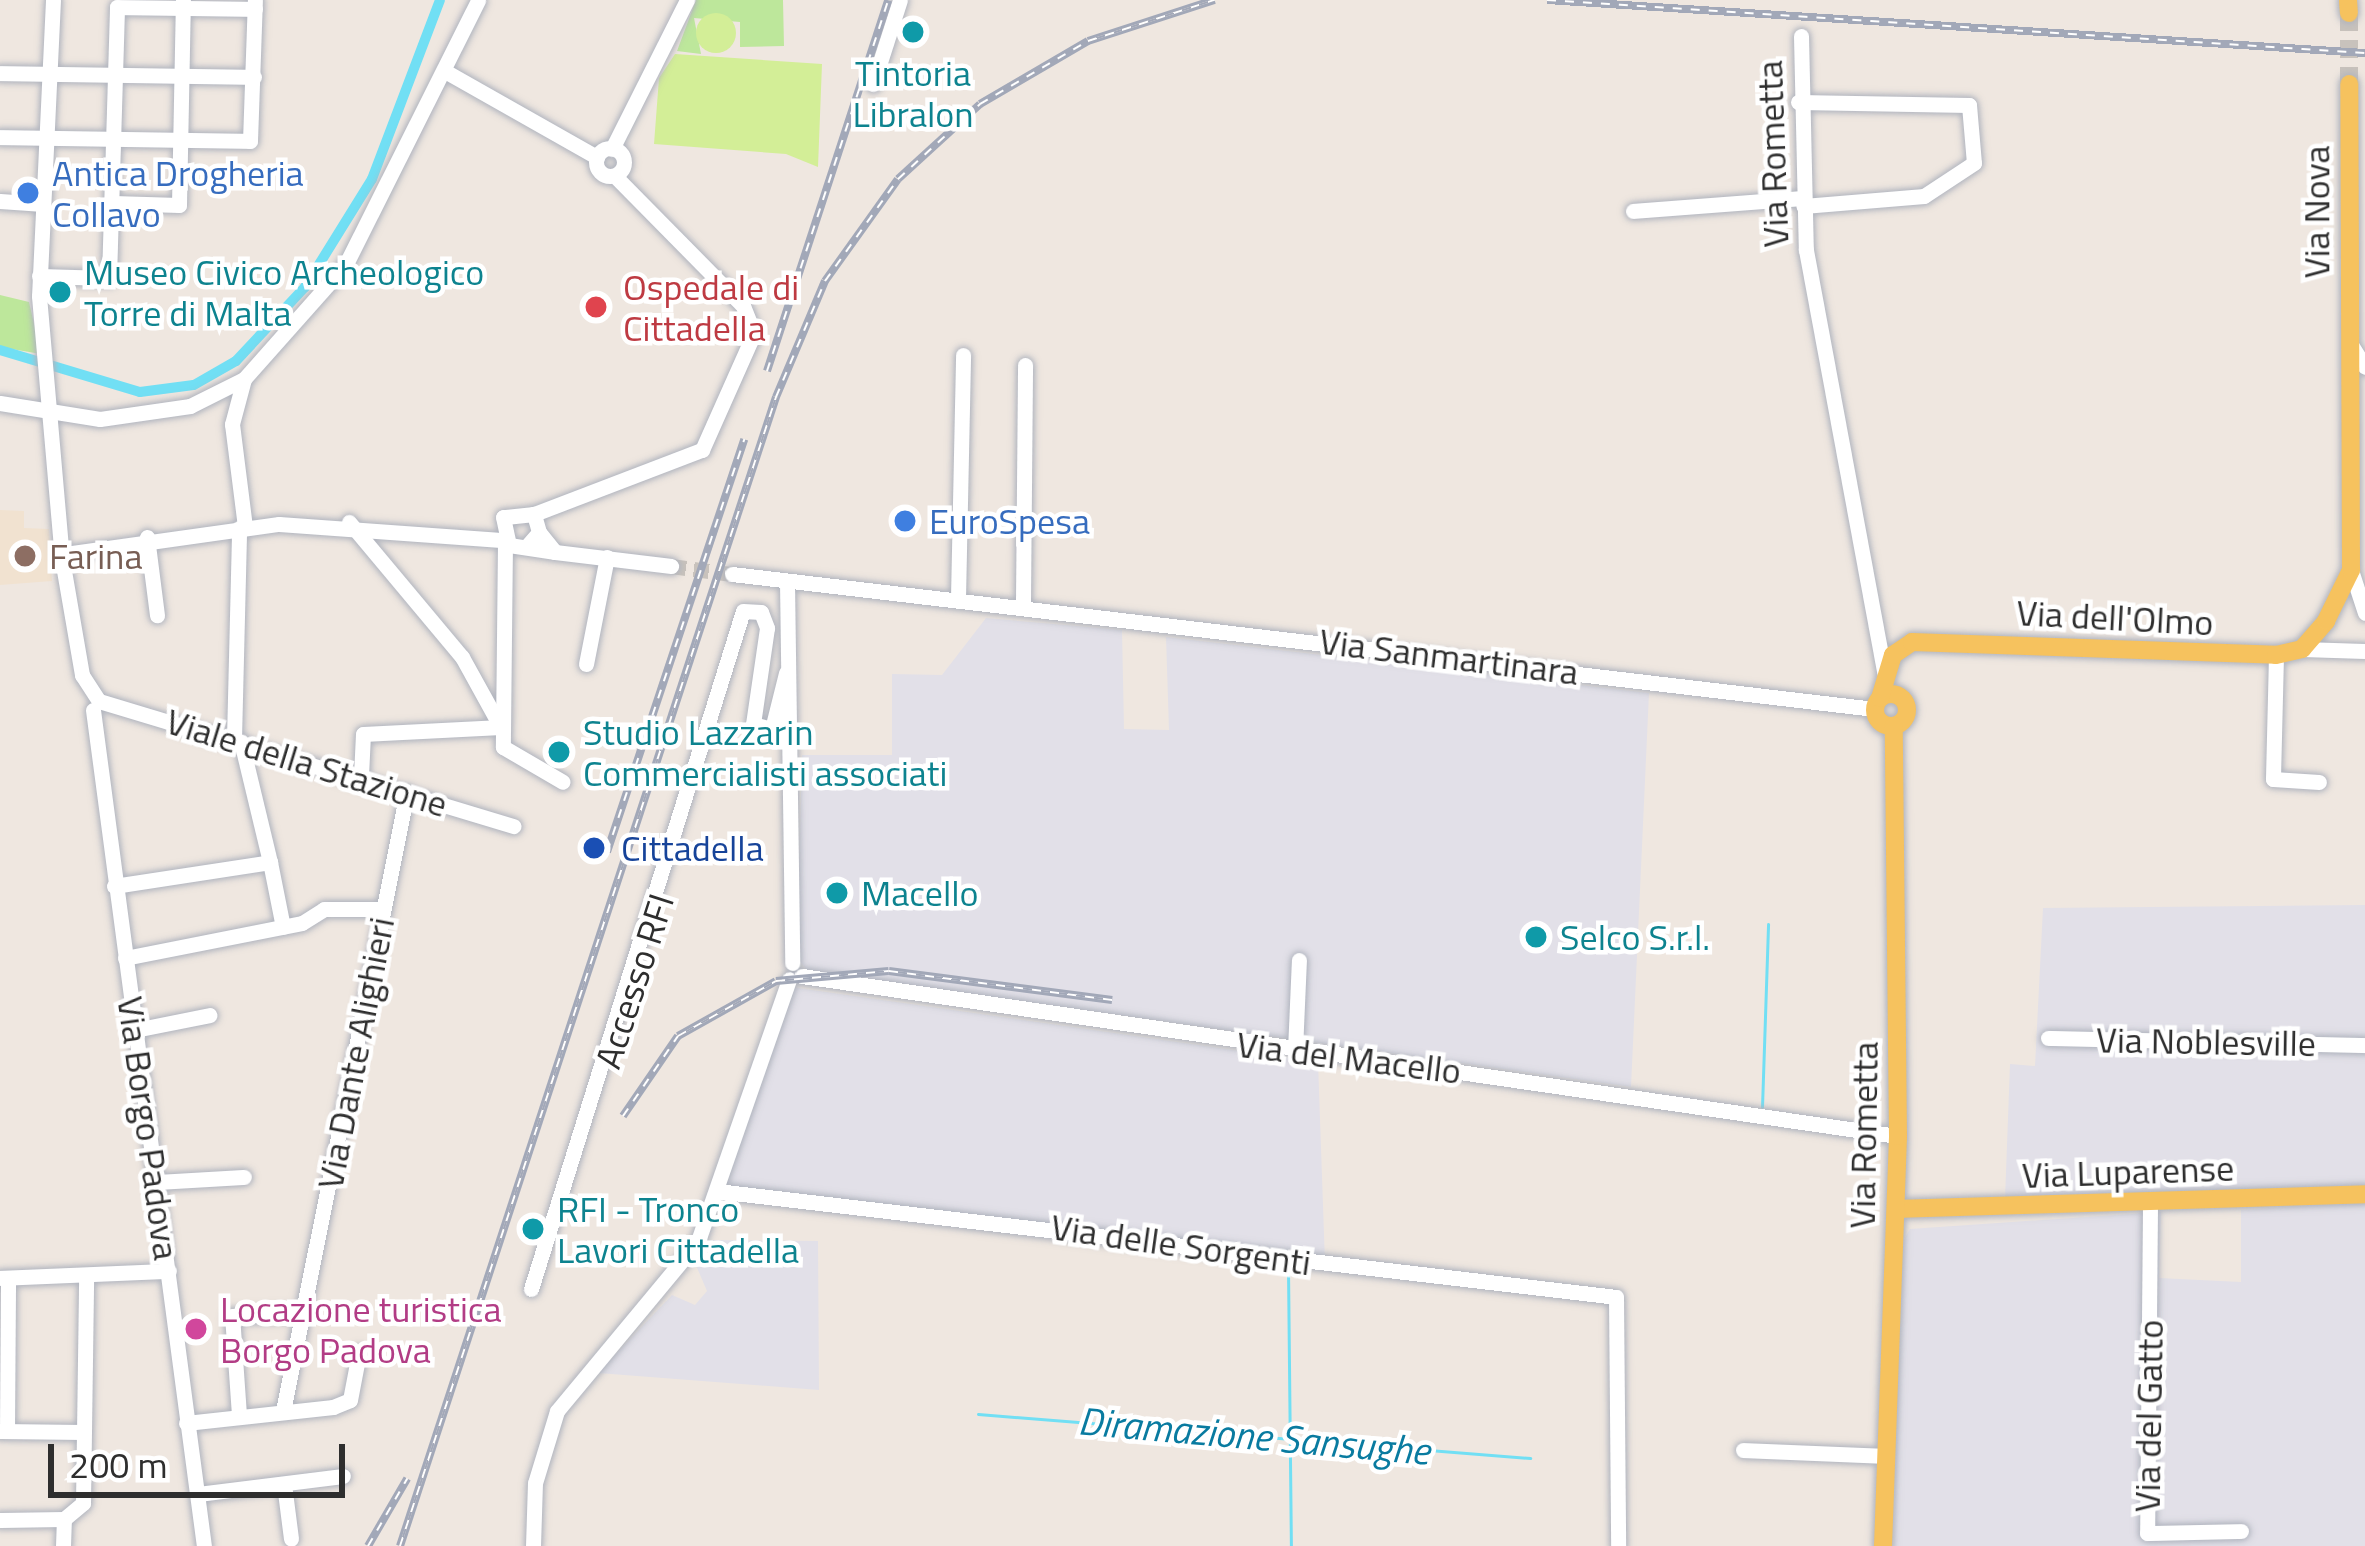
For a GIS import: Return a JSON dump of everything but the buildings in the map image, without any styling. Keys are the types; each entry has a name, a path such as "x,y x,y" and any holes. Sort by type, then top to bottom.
{"main road":[{"name":"Via Nova","path":"2349,84 2350,570"},
{"path":"2302,649 2331,614 2350,570"},
{"name":"Via dell'Olmo","path":"1894,660 1926,642 2276,655 2302,649"},
{"name":"Via Rometta","path":"1883,1546 1898,1136 1894,726 1906,712 1885,702 1894,660"},
{"path":"1885,702 1894,726"},
{"name":"Via Luparense","path":"1896,1209 2150,1206 2365,1194"}],"street":[{"name":"Via Borgo Padova","path":"53,0 40,276 43,345 55,415 61,533 93,701 204,1546"},
{"path":"0,403 55,415 190,406 244,379 346,264 450,74 478,0"},
{"path":"605,153 687,0"},
{"path":"873,84 900,0"},
{"path":"113,203 179,205 183,4"},
{"path":"0,137 45,139 114,138 250,141 255,4 117,7 117,71 114,138 113,203 109,278 40,276"},
{"name":"Via Rometta","path":"1802,36 1798,102 1803,202 1877,623 1894,660"},
{"path":"0,74 117,71 254,77"},
{"path":"450,74 605,153 615,176 742,307 754,333 702,450 536,523 527,546"},
{"path":"1633,211 1924,196 1974,163 1969,105 1798,102"},
{"path":"0,201 43,203"},
{"path":"2348,340 2365,367"},
{"path":"958,598 963,355"},
{"path":"1023,601 1025,365"},
{"path":"244,379 232,424 242,527 239,743 283,926"},
{"path":"476,537 512,510 536,523 555,552"},
{"path":"349,522 462,657 513,756 563,782"},
{"path":"65,560 147,537 349,522 670,566"},
{"path":"500,523 504,541 501,727"},
{"path":"147,537 157,615"},
{"path":"586,664 607,557"},
{"path":"2341,650 2331,614 2365,614 2350,570"},
{"name":"Via Sanmartinara","path":"731,574 1023,601 1885,702"},
{"path":"533,1546 535,1483 557,1411 595,1354 682,1267 717,1191 795,973 797,781 786,673 787,582"},
{"name":"Accesso RFI","path":"531,1289 749,609 767,628 752,724 772,728 786,673"},
{"name":"Via Rometta","path":"1877,623 1894,660"},
{"name":"Via dell'Olmo","path":"2302,649 2364,650"},
{"path":"2276,655 2273,779 2318,782"},
{"name":"Viale della Stazione","path":"93,701 361,776 514,826"},
{"path":"361,776 363,734 501,727"},
{"name":"Via Dante Alighieri","path":"284,1406 406,792"},
{"path":"114,886 270,862"},
{"path":"125,958 283,926 324,909 383,909"},
{"path":"1295,1050 1299,960"},
{"name":"Via del Macello","path":"795,973 1898,1136"},
{"path":"135,1030 210,1015"},
{"name":"Via Noblesville","path":"2048,1038 2365,1045"},
{"path":"156,1182 244,1177"},
{"name":"Via delle Sorgenti","path":"717,1191 1616,1297 1618,1546"},
{"name":"Via del Gatto","path":"2150,1206 2147,1533 2241,1531"},
{"path":"83,1432 3,1431 4,1278 169,1271"},
{"path":"0,1520 64,1520 83,1503 86,1275"},
{"path":"239,1414 232,1316 299,1313"},
{"path":"186,1423 350,1400 358,1353"},
{"path":"1743,1450 1886,1456"},
{"path":"198,1494 343,1476"},
{"path":"284,1484 291,1539"},
{"path":"63,1546 64,1520"}],"shaded area":[{"name":"Farina","path":"0,510 24,511 24,528 49,529 52,581 0,585"},
{"path":"986,618 1122,630 1124,729 1169,730 1166,637 1649,693 1631,1087 808,971 797,958 802,755 892,755 892,674 942,675"},
{"path":"2365,905 2365,1187 2005,1199 2010,1064 2035,1066 2043,908"},
{"path":"791,987 1318,1062 1325,1264 733,1190 726,1182"},
{"path":"2365,1202 2365,1546 1894,1546 1900,1247 1910,1229 2161,1212 2159,1278 2241,1282 2241,1210"},
{"path":"708,1240 818,1241 819,1390 598,1373 672,1295 695,1305 707,1291 695,1263"}],"green space":[{"path":"696,0 783,0 784,46 740,47 740,22 694,18 701,54 677,51"},
{"path":"716,13 730,19 736,33 730,47 716,53 702,47 696,33 702,19"},
{"path":"675,54 822,64 818,167 786,154 654,144 659,78"},
{"path":"0,295 29,302 41,354 0,347"}],"waterway":[{"path":"0,350 140,392 194,385 236,361 305,287 372,179 440,0"},
{"path":"1762,1107 1768,924"},
{"path":"1288,1269 1291,1546"},
{"name":"Diramazione Sansughe","path":"978,1414 1530,1458"}],"tunnel":[{"path":"2349,13 2349,84"},
{"path":"671,566 732,574"}],"railway":[{"path":"767,371 888,0"},
{"path":"400,1546 776,397 825,281 898,179 980,104 1088,41 1214,0"},
{"path":"1547,0 2365,53"},
{"path":"607,852 744,439"},
{"path":"623,1116 678,1036 776,981 889,971 1112,1000"},
{"path":"368,1546 407,1479"}],"place":[{"name":"Tintoria Libralon","path":"913,32"},
{"name":"Antica Drogheria Collavo","path":"28,193"},
{"name":"Museo Civico Archeologico Torre di Malta","path":"60,292"},
{"name":"Ospedale di Cittadella","path":"596,307"},
{"name":"EuroSpesa","path":"905,521"},
{"name":"Farina","path":"25,556"},
{"name":"Studio Lazzarin Commercialisti associati","path":"559,752"},
{"name":"Cittadella","path":"594,848"},
{"name":"Macello","path":"837,893"},
{"name":"Selco S.r.l.","path":"1536,937"},
{"name":"RFI - Tronco Lavori Cittadella","path":"533,1229"},
{"name":"Locazione turistica Borgo Padova","path":"196,1329"}]}
